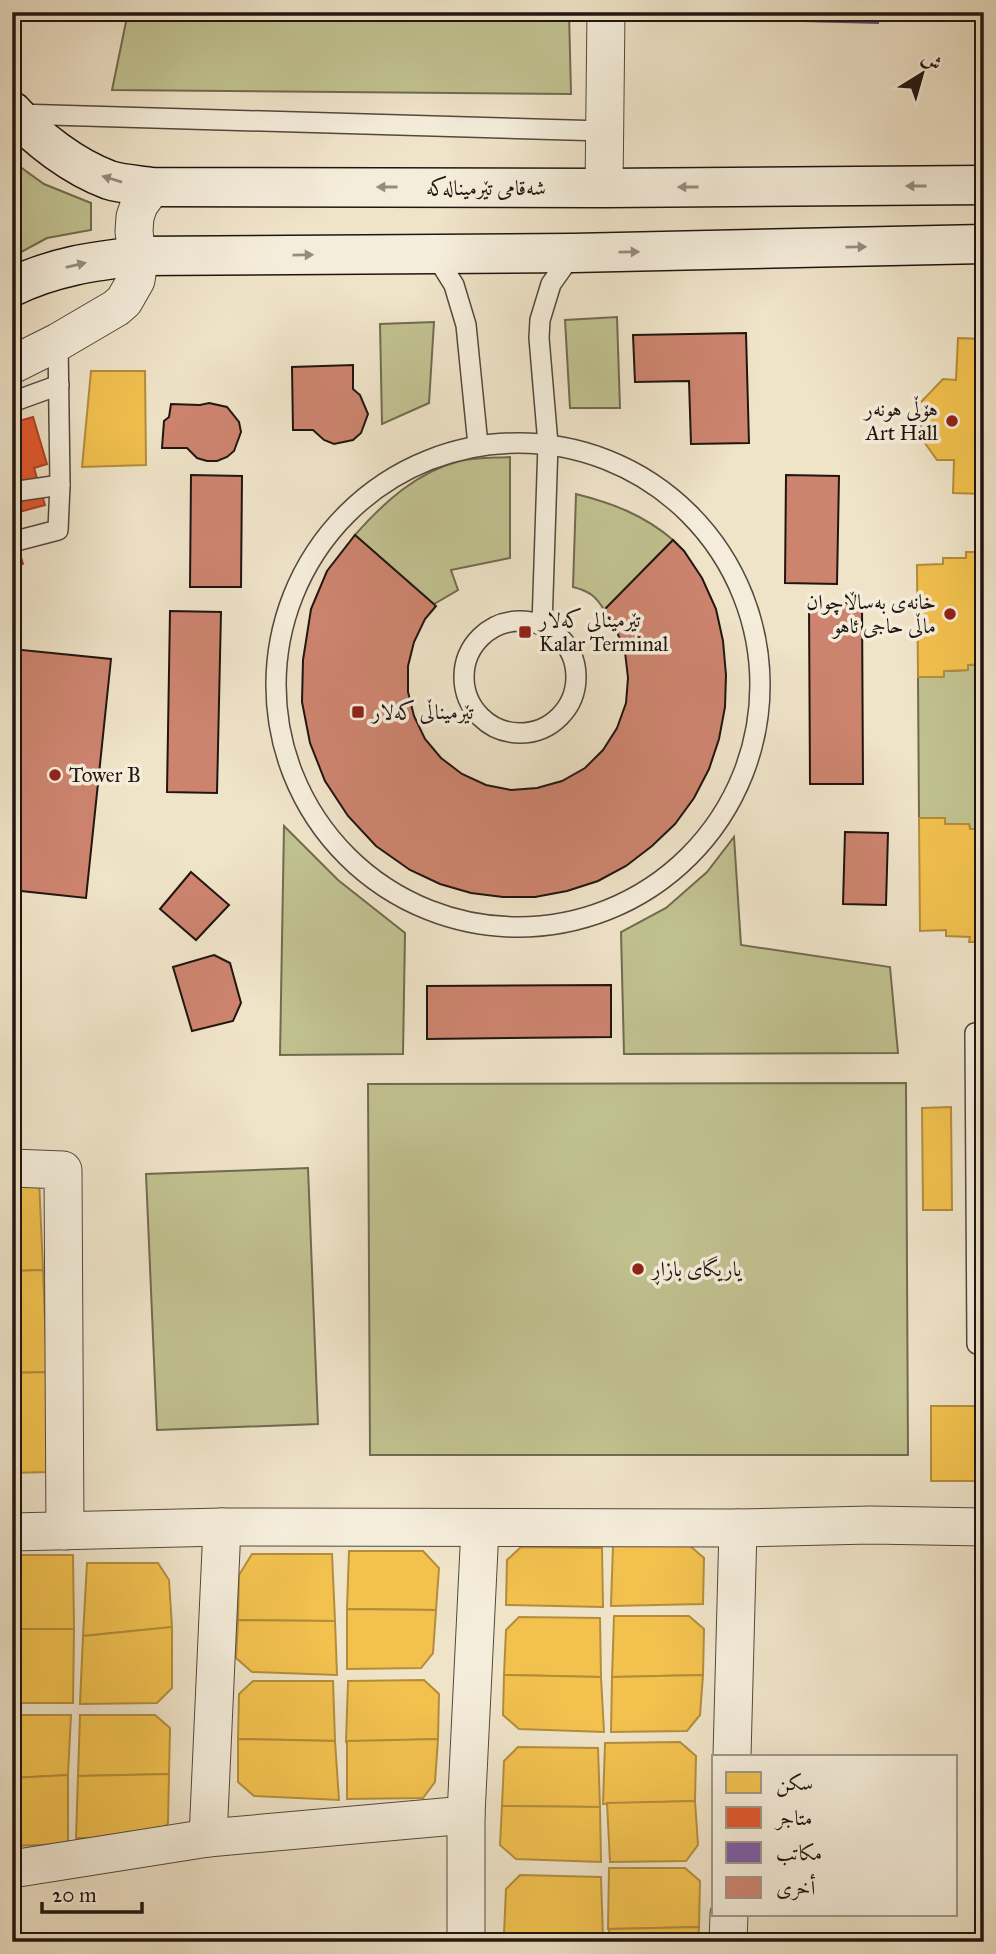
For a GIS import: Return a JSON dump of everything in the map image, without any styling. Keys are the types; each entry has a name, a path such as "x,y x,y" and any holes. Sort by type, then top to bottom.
{"main road":[{"name":"شەقامی تێرمینالەکە","path":"13,112 43,140 75,162 110,180 152,187 984,185"},
{"path":"12,287 65,267 90,261 138,256 573,253 984,244"}],"street":[{"path":"604,188 606,12"},
{"path":"12,365 58,342 124,301 136,280 138,256 135,217 139,205 152,187"},
{"path":"12,1168 63,1170 65,1531"},
{"path":"208,1838 222,1527"},
{"path":"12,1532 222,1527 984,1527"},
{"path":"466,1942 466,1815 480,1528"},
{"path":"732,1755 738,1528"},
{"path":"12,1869 208,1838 466,1815"},
{"path":"728,1942 729,1916"}],"lane":[{"path":"13,112 604,131"},
{"path":"434,253 454,285 466,325 478,445"},
{"path":"542,625 548,444 539,338 540,320 551,284 573,253"},
{"path":"12,542 58,530 58,342"},
{"path":"12,402 59,385"},
{"path":"513,442 548,444 582,451 625,468 674,499 699,523 720,551 746,602 758,647 761,681 759,716 752,750 741,782 705,841 653,887 623,904 591,916 557,924 523,927 454,918 421,907 390,891 362,870 337,847 316,819 299,789 286,757 277,712 276,654 283,620 310,557 331,529 355,504 392,477 444,453 478,445 513,442"},
{"path":"12,492 60,485"},
{"path":"525,621 542,625 558,636 570,651 576,678 572,696 563,712 550,725 532,732 504,731 480,717 470,702 464,675 467,657 476,642 498,625 525,621"},
{"path":"975,1033 977,1344 984,1344"}],"green space":[{"path":"128,12 569,12 571,94 112,90"},
{"path":"12,161 44,184 91,203 91,230 47,238 12,257"},
{"path":"617,317 620,408 570,408 565,320"},
{"path":"434,322 429,403 382,424 380,324"},
{"path":"510,457 510,558 451,570 458,590 434,604 355,535 402,490 430,473 466,460"},
{"path":"576,494 627,511 673,540 604,610 592,595 573,587"},
{"path":"984,664 984,829 970,829 969,824 945,824 945,818 919,818 918,677 943,677 944,671 968,670 968,665"},
{"path":"284,826 338,880 405,933 403,1054 280,1055"},
{"path":"734,837 741,945 890,967 898,1053 624,1054 621,932 666,908 707,872"},
{"name":"یاریگای بازاڕ","path":"906,1083 908,1455 370,1455 368,1084"},
{"path":"308,1168 318,1424 157,1430 146,1174"}],"building: سكن":[{"name":"هۆڵی هونەر Art Hall","path":"958,338 984,339 984,494 953,493 954,460 937,460 922,439 919,404 943,379 956,380"},
{"path":"91,371 145,371 146,465 82,467"},
{"name":"خانەی بەساڵاچوان ماڵی حاجی ئاهو","path":"966,552 984,552 984,664 968,665 968,670 944,671 944,677 918,677 917,565 943,564 943,558 966,558"},
{"path":"919,818 945,818 945,824 969,824 970,829 984,829 984,942 969,942 970,937 946,936 946,930 920,931"},
{"path":"951,1107 952,1210 923,1210 922,1108"},
{"path":"39,1179 43,1270 12,1271 12,1180"},
{"path":"43,1270 47,1372 12,1373 12,1271"},
{"path":"47,1372 47,1472 12,1473 12,1373"},
{"path":"931,1406 984,1406 984,1481 931,1481"},
{"path":"689,1545 704,1558 703,1604 611,1606 613,1546"},
{"path":"521,1547 602,1548 603,1607 506,1605 507,1560"},
{"path":"349,1551 423,1551 439,1568 436,1610 347,1609"},
{"path":"252,1554 332,1554 335,1621 238,1620 239,1575"},
{"path":"12,1555 73,1555 74,1629 12,1629"},
{"path":"87,1563 158,1563 169,1580 172,1627 83,1636"},
{"path":"347,1609 436,1610 433,1653 421,1668 347,1669"},
{"path":"614,1616 689,1616 704,1629 703,1675 612,1677"},
{"path":"519,1617 600,1618 601,1677 504,1675 506,1630"},
{"path":"238,1620 335,1621 337,1675 252,1672 236,1658"},
{"path":"172,1627 172,1688 157,1703 80,1704 83,1636"},
{"path":"12,1629 74,1629 73,1703 12,1703"},
{"path":"504,1675 601,1677 604,1732 519,1729 503,1715"},
{"path":"703,1675 700,1715 687,1731 611,1732 612,1677"},
{"path":"424,1680 439,1694 438,1739 346,1742 348,1681"},
{"path":"253,1681 333,1681 335,1741 238,1739 239,1694"},
{"path":"12,1715 71,1715 68,1775 12,1778"},
{"path":"80,1715 155,1715 170,1728 169,1774 78,1776"},
{"path":"238,1739 335,1741 339,1800 254,1796 238,1782"},
{"path":"438,1739 435,1782 423,1798 347,1799 347,1741"},
{"path":"680,1742 696,1756 695,1801 603,1804 605,1743"},
{"path":"518,1747 598,1748 600,1807 502,1806 504,1761"},
{"path":"169,1774 168,1823 156,1838 76,1838 78,1776"},
{"path":"68,1775 68,1844 12,1846 12,1778"},
{"path":"695,1801 698,1845 686,1861 610,1862 607,1803"},
{"path":"502,1806 600,1807 601,1862 516,1859 500,1845"},
{"path":"609,1868 685,1868 700,1881 699,1927 608,1929"},
{"path":"520,1875 601,1877 603,1938 504,1934 506,1889"},
{"path":"699,1927 698,1942 609,1942 609,1929"},
{"path":"504,1934 603,1938 603,1942 504,1942"}],"building: متاجر":[{"path":"33,417 47,464 34,468 45,505 12,514 12,423"},
{"path":"12,527 23,564 12,568"}],"building: مكاتب":[{"path":"803,12 878,12 878,23 803,21"}],"building: أخرى":[{"path":"746,333 749,443 691,444 689,381 635,382 633,335"},
{"path":"353,365 353,389 360,395 368,414 361,433 353,440 334,444 324,440 313,430 293,430 292,367"},
{"path":"209,403 227,407 239,422 241,432 234,451 217,461 207,461 197,458 187,448 162,448 164,421 169,417 171,404"},
{"path":"191,475 242,476 241,587 190,587"},
{"path":"786,475 839,476 837,584 785,583"},
{"name":"تێرمیناڵی کەلار","path":"355,535 436,606 425,619 414,642 408,666 408,692 414,716 425,739 441,758 462,774 486,785 511,790 537,788 562,781 585,768 603,750 617,728 626,703 628,678 625,652 615,627 603,611 673,540 702,578 716,609 723,641 726,675 725,707 719,739 709,769 694,798 675,824 626,866 598,881 535,897 471,893 440,884 410,870 376,846 348,816 325,781 310,743 302,702 303,660 311,609 327,571"},
{"path":"809,603 862,603 863,784 810,784"},
{"path":"170,611 221,612 217,793 167,792"},
{"name":"Tower B","path":"12,649 111,659 86,898 12,890"},
{"path":"845,832 888,833 886,905 843,904"},
{"path":"191,872 229,905 196,940 160,909"},
{"path":"214,955 230,963 241,1003 233,1021 192,1031 173,967"},
{"path":"611,985 611,1037 427,1039 427,986"}],"place":[{"name":"هۆڵی هونەر Art Hall","path":"952,421"},
{"name":"خانەی بەساڵاچوان ماڵی حاجی ئاهو","path":"950,614"},
{"name":"تێرمینالی کەلار Kalar Terminal","path":"525,632"},
{"name":"تێرمیناڵی کەلار","path":"358,712"},
{"name":"Tower B","path":"55,775"},
{"name":"یاریگای بازاڕ","path":"638,1269"}]}
